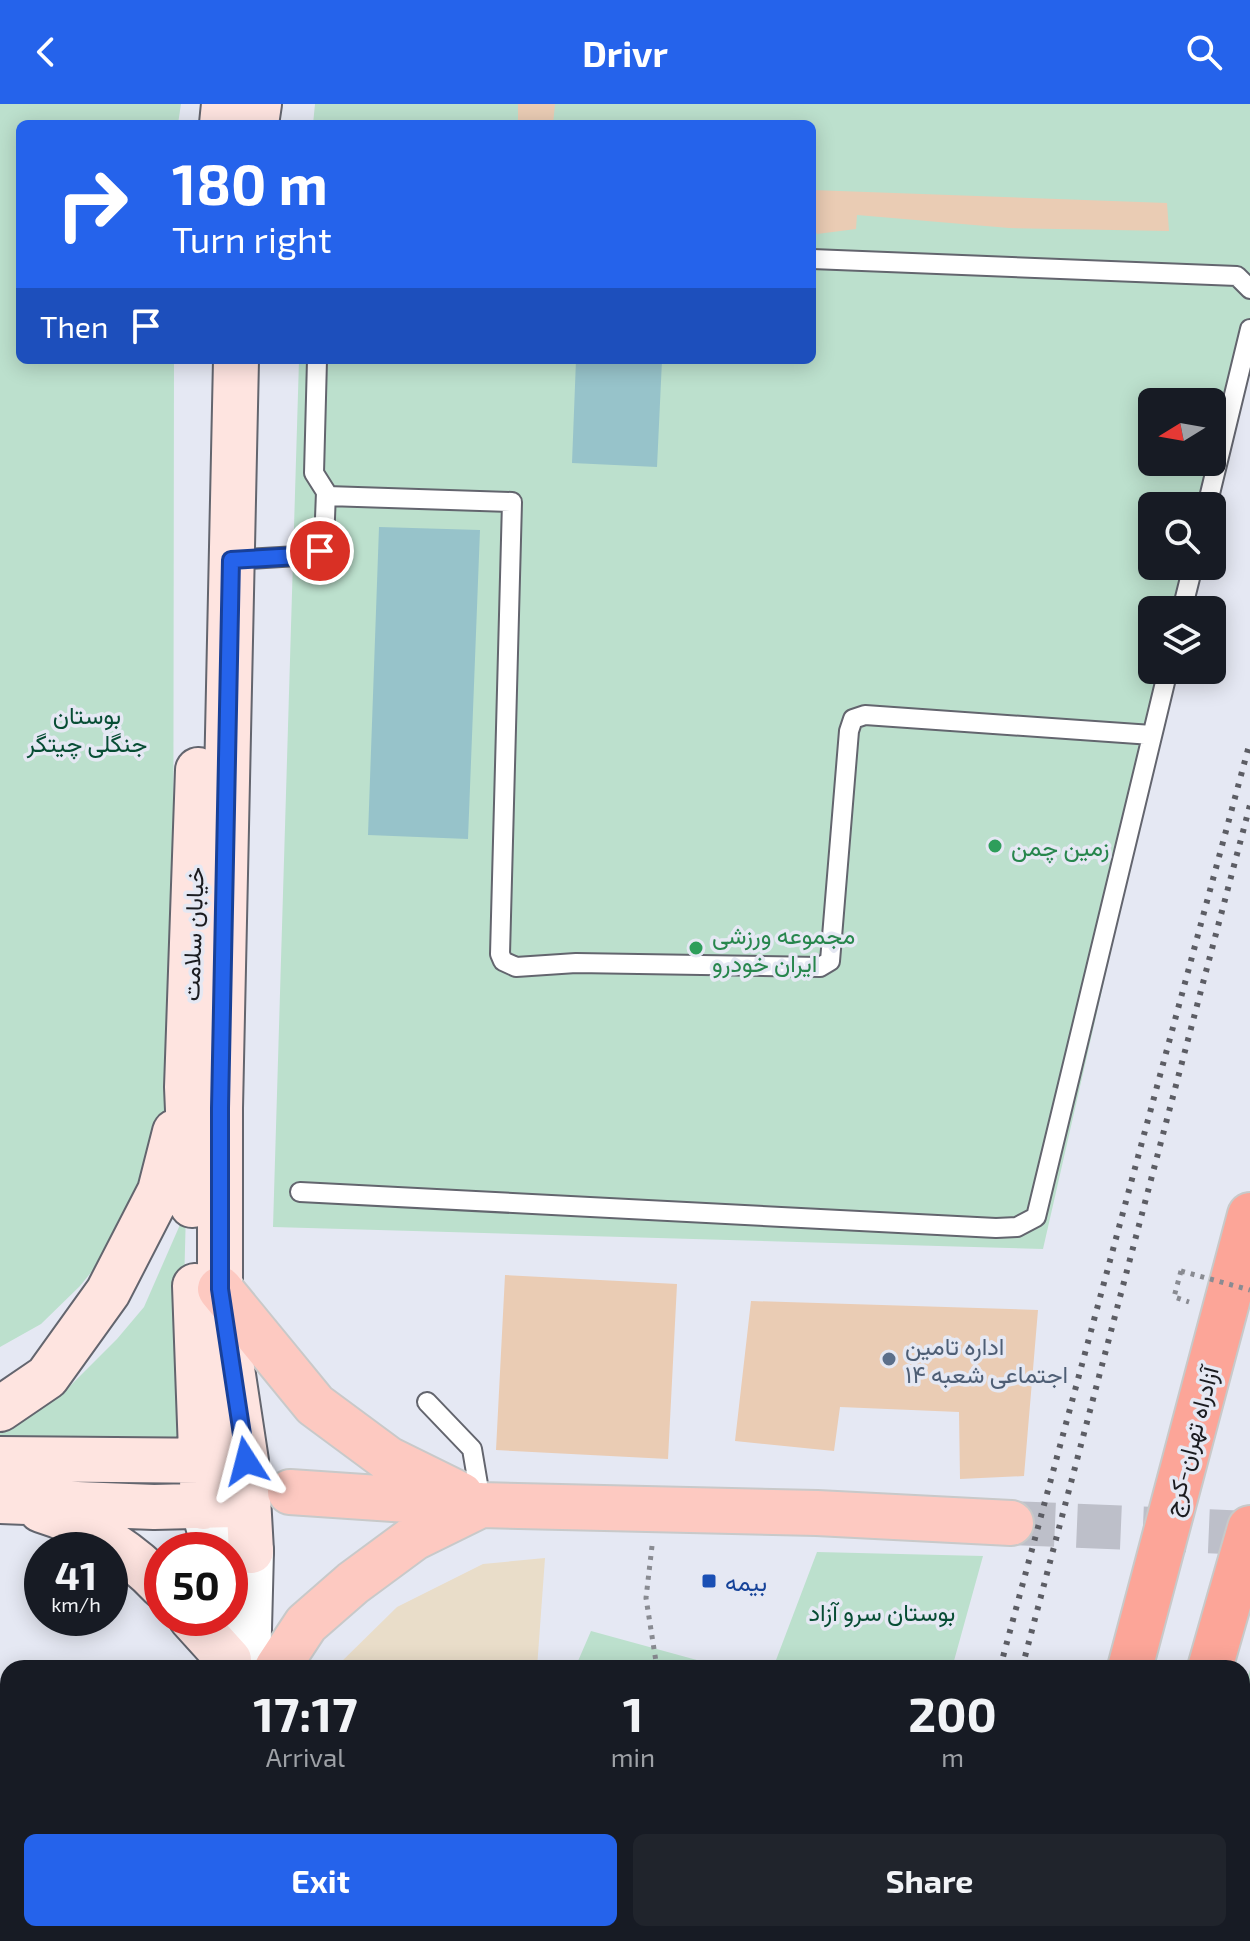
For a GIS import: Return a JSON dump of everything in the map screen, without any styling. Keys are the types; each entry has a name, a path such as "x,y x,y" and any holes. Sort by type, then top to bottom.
{"highway":[{"name":"آزادراه تهران-کرج","path":"1132,1660 1250,1215"},
{"path":"1212,1660 1250,1528"}],"main road":[{"name":"خیابان سلامت","path":"203,1507 187,1087 206,568 209,364"},
{"name":"خیابان سلامت","path":"236,364 220,1108 220,1289 262,1485 241,1532"},
{"path":"0,1409 47,1377 108,1292 160,1191 187,1087"},
{"path":"220,1289 315,1405 388,1459 481,1505"},
{"path":"0,1459 202,1461 262,1485 481,1505 817,1513 1011,1523"},
{"path":"6,1501 203,1507 262,1485"},
{"path":"6,1501 67,1518 111,1545 144,1572"},
{"path":"282,1660 306,1624 353,1583 414,1538 481,1505"},
{"path":"213,1636 233,1653"}],"street":[{"path":"203,1507 220,1532"}],"lane":[{"path":"816,259 1237,276 1250,289"},
{"path":"1210,492 1250,329"},
{"path":"231,560 314,555 324,544 327,496 314,473 317,364"},
{"path":"327,496 512,502 500,954 503,961 516,967 576,963 820,967 830,961 849,731 853,719 865,715 1152,735"},
{"path":"300,1192 996,1228 1017,1227 1036,1217 1165,684"},
{"path":"427,1402 472,1449 481,1505"}],"path":[{"path":"1174,1297 1181,1271 1250,1290"},
{"path":"655,1510 646,1598 656,1660"}],"shaded area":[{"path":"545,1558 538,1660 343,1660 397,1607 483,1564"}],"green space":[{"name":"بوستان جنگلی چیتگر","path":"0,104 181,104 179,120 16,120 16,364 174,364 173,1095 139,1191 115,1243 80,1286 41,1324 0,1347"},
{"name":"مجموعه ورزشی ایران خودرو","path":"315,104 1250,104 1250,341 1226,445 1226,388 1138,388 1138,476 1219,476 1215,492 1138,492 1138,580 1196,580 1192,596 1138,596 1138,684 1172,684 1043,1249 273,1227 299,364 816,364 816,120 313,120"},
{"path":"186,1211 180,1438 0,1440 0,1427 31,1416 61,1395 144,1307"},
{"name":"بوستان سرو آزاد","path":"817,1552 983,1556 954,1660 776,1660"},
{"path":"591,1631 697,1660 578,1660"}],"water":[{"path":"576,364 662,364 657,467 572,463"},
{"path":"379,527 480,530 468,839 368,835"}],"building":[{"path":"518,104 555,104 553,120 518,120"},
{"path":"816,190 1167,203 1169,231 1009,228 857,215 856,229 817,234"},
{"path":"505,1275 677,1284 668,1459 496,1450"},
{"name":"اداره تامین اجتماعی شعبه ۱۴","path":"751,1301 1038,1310 1024,1476 960,1479 959,1412 840,1407 834,1451 735,1441"}],"tunnel":[{"path":"1011,1523 1250,1533"}],"railway":[{"path":"1002,1660 1250,742"},
{"path":"1024,1660 1250,805"}],"place":[{"name":"زمین چمن","path":"995,846"},
{"name":"مجموعه ورزشی ایران خودرو","path":"696,948"},
{"name":"اداره تامین اجتماعی شعبه ۱۴","path":"889,1359"},
{"name":"بیمه","path":"709,1581"}],"route":[{"path":"246,1461 220,1289 220,1108 231,560 314,555 320,551"}]}
